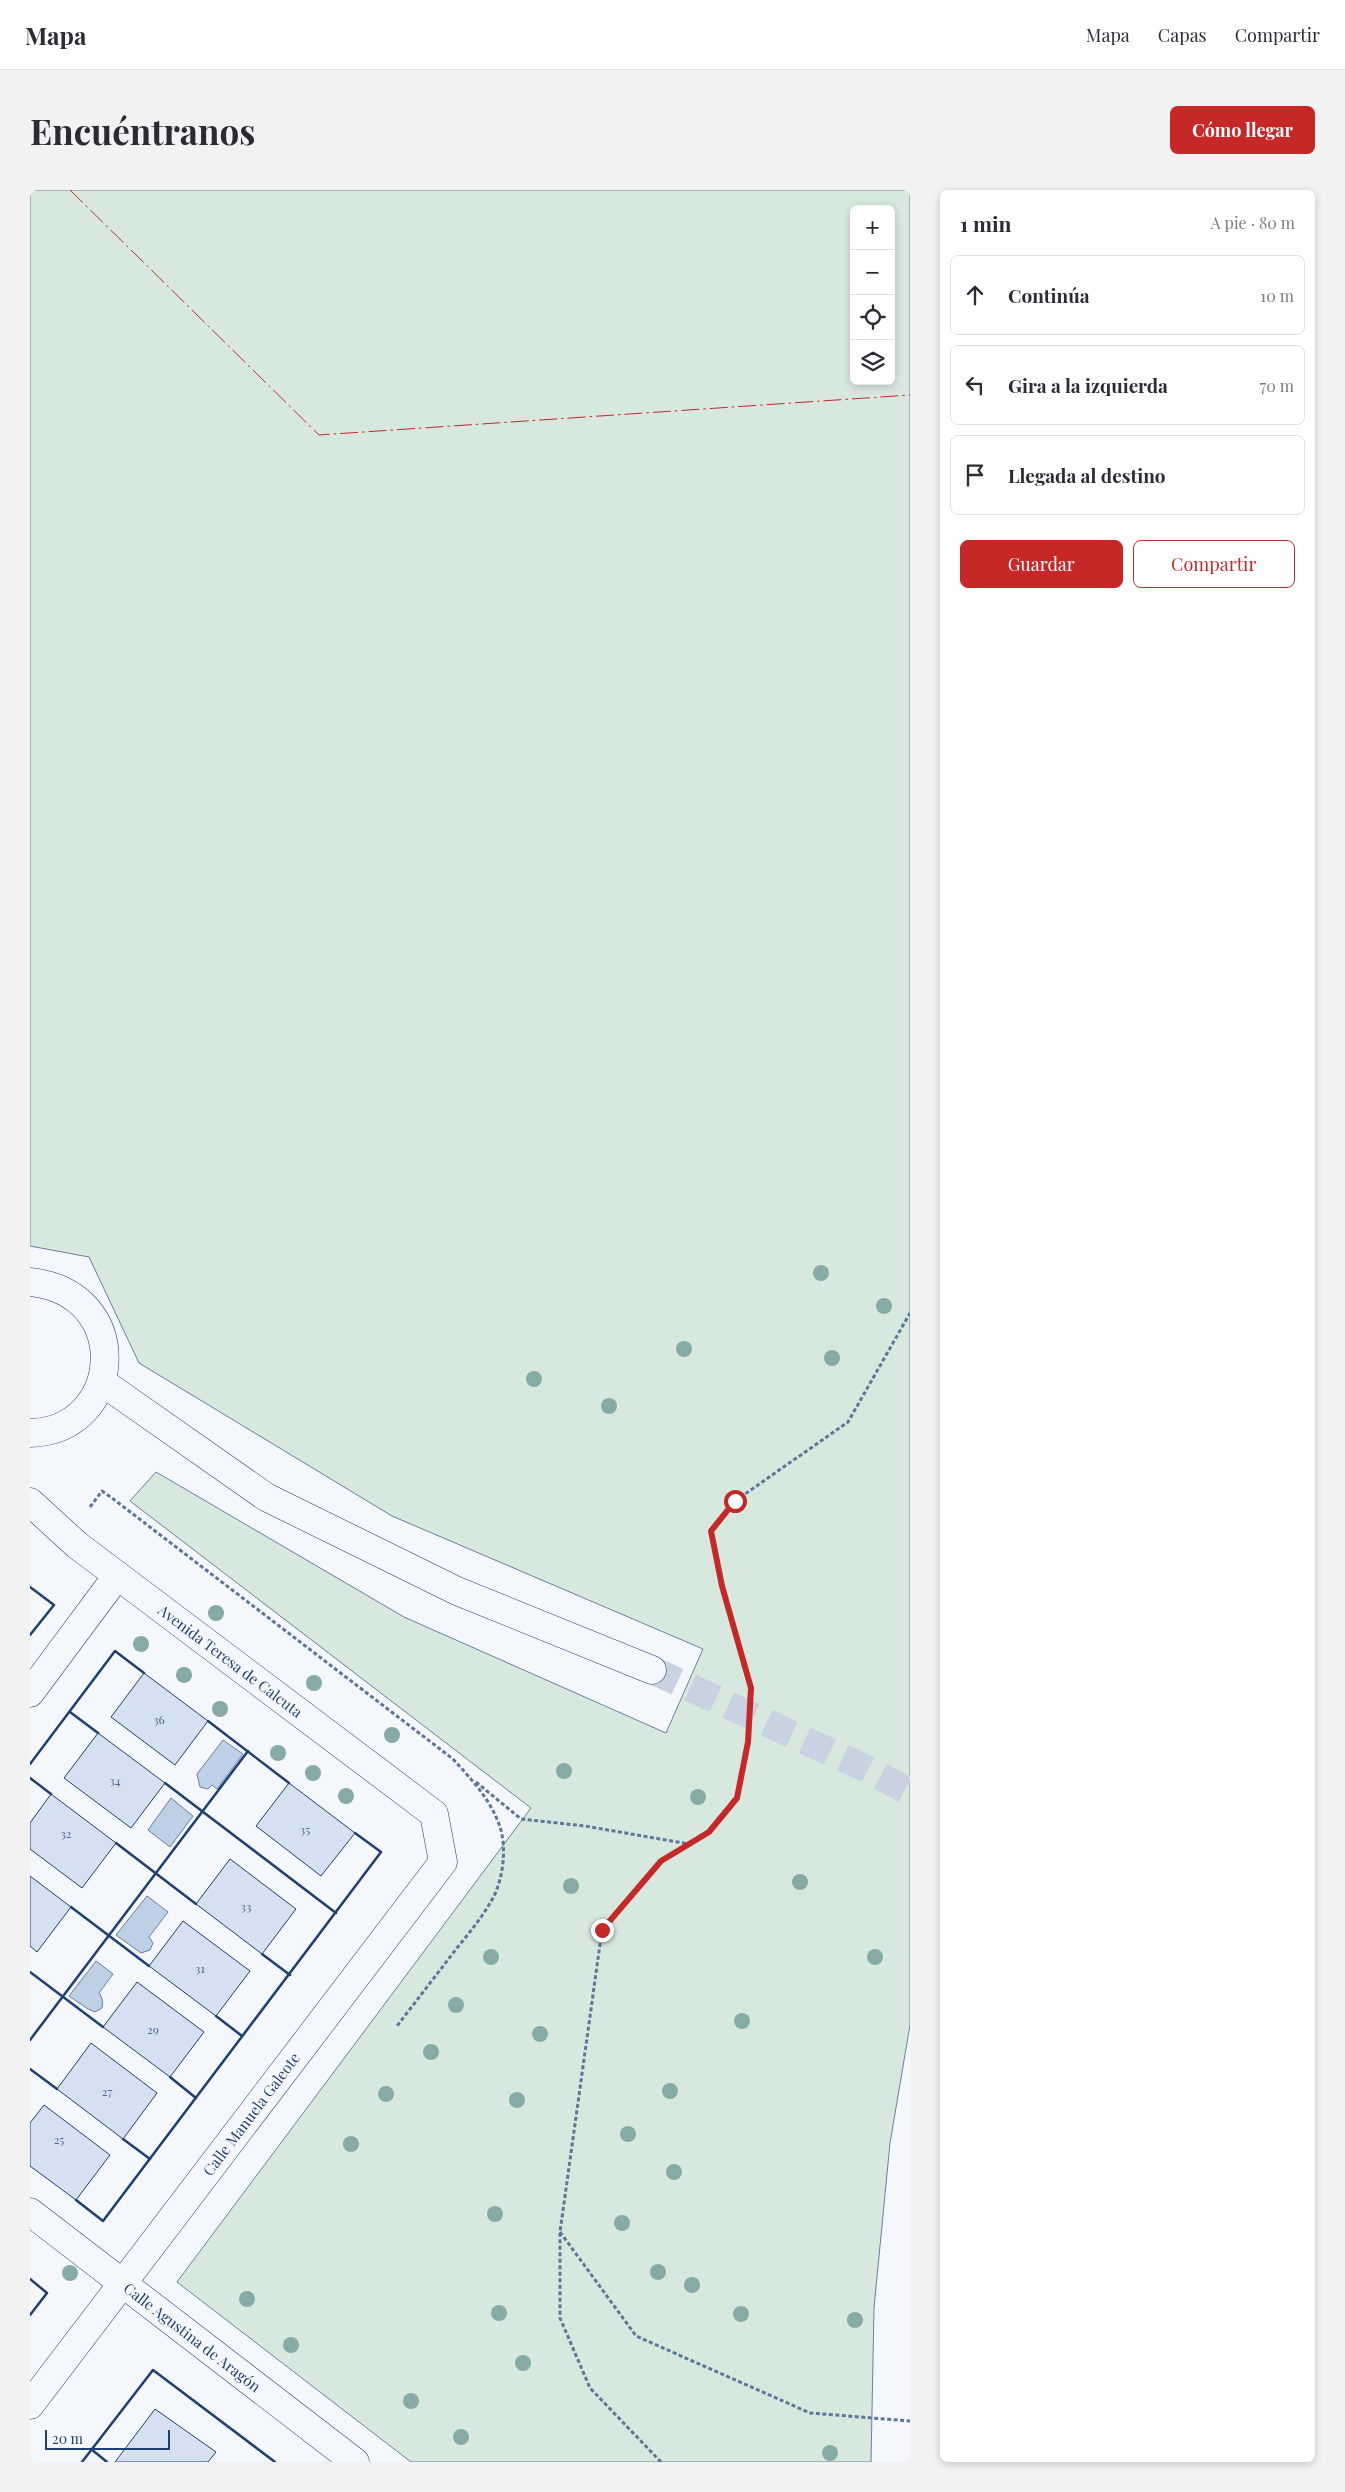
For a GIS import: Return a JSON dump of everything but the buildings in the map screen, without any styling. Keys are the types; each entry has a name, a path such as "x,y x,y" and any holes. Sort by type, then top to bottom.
{"street":[{"path":"30,1282 48,1284 71,1293 90,1311 102,1333 106,1358 102,1382 89,1406 69,1423 45,1433 30,1433"},
{"path":"102,1382 274,1502 457,1591 652,1670"},
{"name":"Avenida Teresa de Calcuta","path":"30,1502 76,1545 434,1814"},
{"path":"30,1692 117,1576"},
{"name":"Calle Manuela Galeote","path":"30,2405 121,2282 443,1862 434,1814"},
{"name":"Calle Agustina de Aragón","path":"30,2212 355,2462"}],"path":[{"path":"661,2462 590,2388 560,2318 560,2232 602,1930 661,1861 709,1832 737,1798 748,1742 751,1688 722,1586 711,1531 735,1501 848,1422 910,1313"},
{"path":"466,1774 521,1819 585,1826 690,1844"},
{"path":"560,2232 636,2336 810,2413 910,2421"}],"shaded area":[{"path":"30,190 910,190 910,2025 890,2143 874,2308 871,2462 411,2462 177,2282 531,1808 130,1501 156,1472 404,1617 666,1733 703,1649 392,1516 139,1363 89,1257 30,1246"}],"water":[{"path":"223,1740 243,1754 217,1789 212,1785 208,1789 200,1787 197,1774"},
{"path":"171,1798 193,1816 170,1847 148,1830"},
{"path":"147,1896 168,1912 149,1937 153,1943 150,1950 141,1953 116,1935"},
{"path":"96,1961 113,1974 99,1993 102,2000 102,2008 95,2012 69,1996"}],"tunnel":[{"path":"652,1670 865,1768 910,1792"}],"wall":[{"path":"30,1587 54,1605 30,1635"},
{"path":"30,1764 115,1651 144,1673"},
{"path":"70,1712 98,1733"},
{"path":"208,1721 289,1783"},
{"path":"30,2040 248,1751"},
{"path":"30,1778 51,1794"},
{"path":"165,1783 336,1913"},
{"path":"76,2200 103,2221 381,1852 355,1833"},
{"path":"116,1843 196,1904"},
{"path":"71,1907 149,1966"},
{"path":"262,1954 290,1975"},
{"path":"30,1972 103,2027"},
{"path":"216,2016 242,2036"},
{"path":"30,2069 57,2089"},
{"path":"170,2077 196,2098"},
{"path":"123,2139 150,2159"},
{"path":"30,2279 47,2293 30,2315"},
{"path":"82,2462 153,2370 275,2462"},
{"path":"91,2449 107,2462"}],"power":[{"path":"70,190 319,435 910,395"}],"route":[{"path":"602,1930 661,1861 709,1832 737,1798 748,1742 751,1688 722,1586 711,1531 735,1501"}]}
